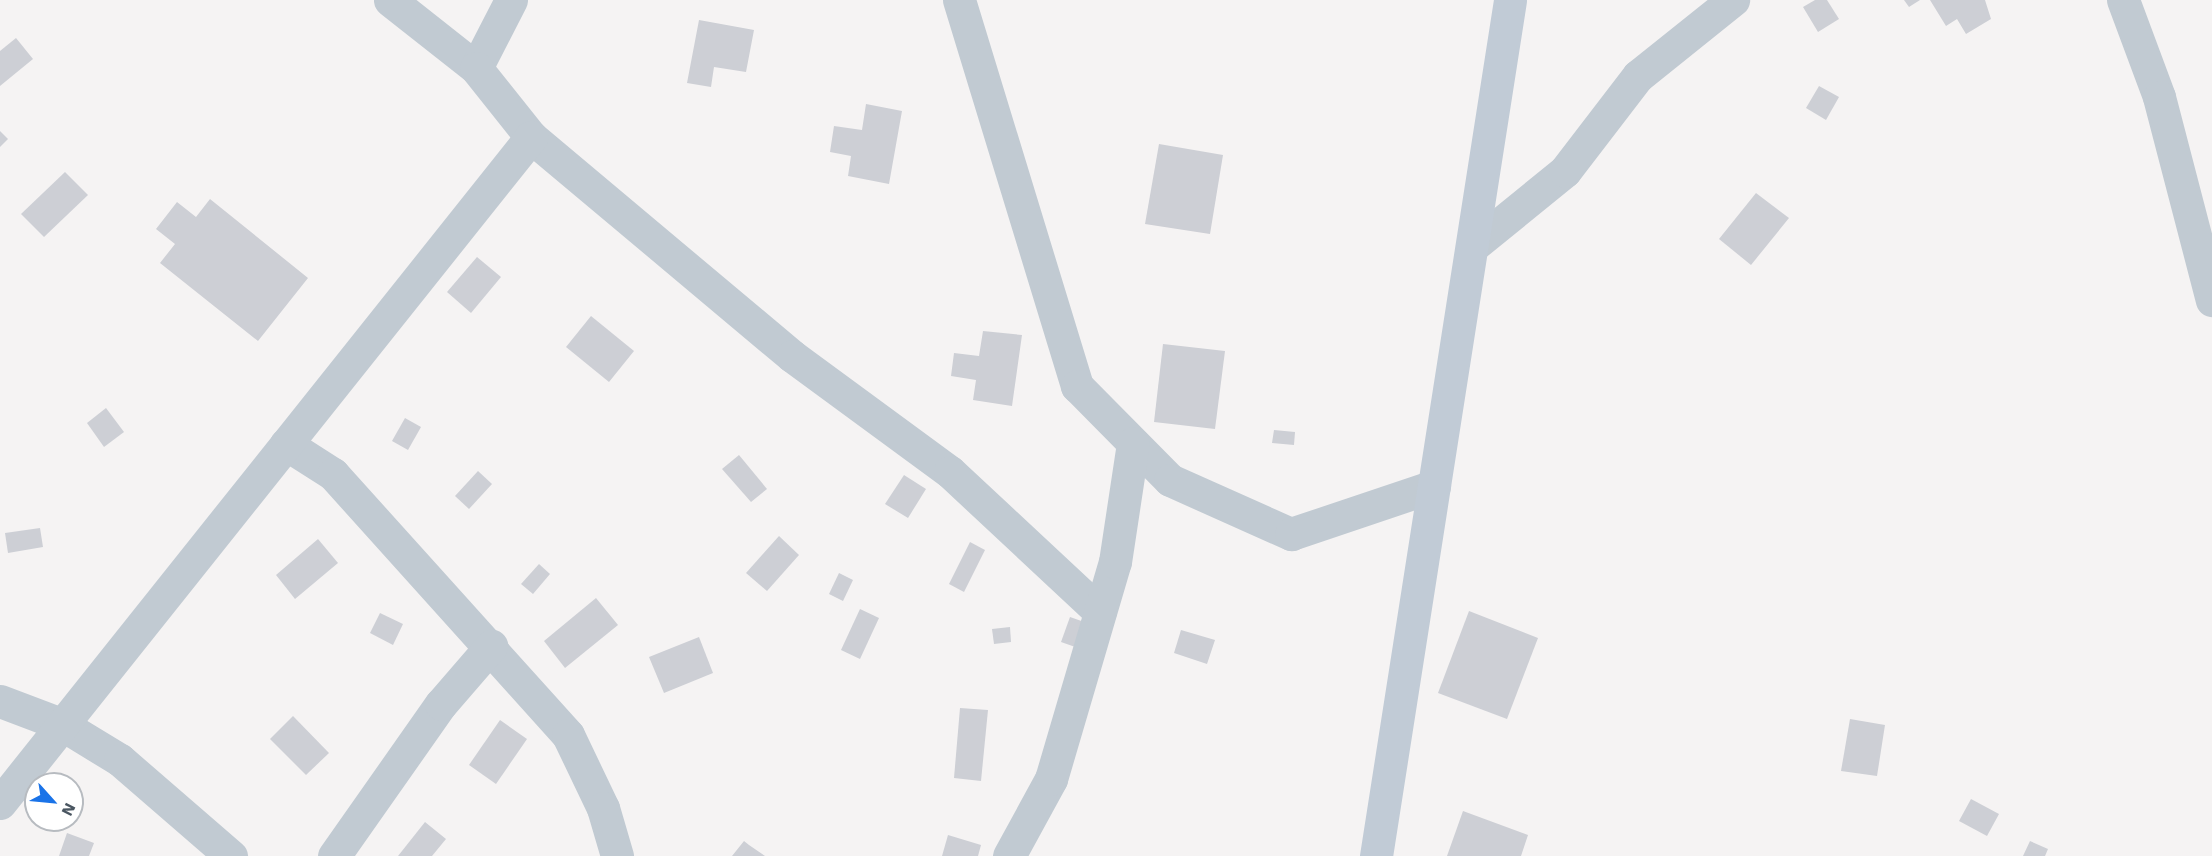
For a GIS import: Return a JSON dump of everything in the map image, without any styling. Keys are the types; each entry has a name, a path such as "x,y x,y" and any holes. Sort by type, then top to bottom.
{"main road":[{"path":"1376,856 1474,245 1510,0"}],"street":[{"path":"390,0 476,68 531,137 792,356 950,472 1100,612"},
{"path":"476,68 511,0"},
{"path":"959,0 1077,386 1170,480 1291,534 1434,486"},
{"path":"1474,245 1565,171 1638,76 1733,0"},
{"path":"2124,0 2159,97 2212,300"},
{"path":"0,803 531,137"},
{"path":"1009,856 1051,780 1115,561 1133,443"},
{"path":"286,444 333,474 491,646 568,735 603,808 616,856"},
{"path":"334,856 441,704 491,646"},
{"path":"0,701 61,724 120,760 231,856"}],"building":[{"path":"1815,0 1827,0 1839,19 1818,32 1803,7"},
{"path":"1904,0 1920,0 1909,7"},
{"path":"1930,0 1985,0 1991,19 1966,34 1957,19 1946,26"},
{"path":"699,20 754,30 746,72 714,67 711,87 687,83"},
{"path":"16,38 33,59 0,86 0,51"},
{"path":"1819,86 1839,97 1826,120 1806,108"},
{"path":"866,104 902,111 889,184 848,176 851,156 830,152 834,126 862,130"},
{"path":"0,131 8,139 0,147"},
{"path":"1159,144 1223,155 1210,234 1145,224"},
{"path":"65,172 88,195 44,237 21,214"},
{"path":"1756,193 1789,218 1751,265 1719,239"},
{"path":"210,199 308,278 258,341 160,263 175,244 156,229 177,202 196,217"},
{"path":"477,257 501,277 471,313 447,292"},
{"path":"591,316 634,351 609,382 566,347"},
{"path":"983,331 1022,335 1012,406 973,400 976,380 951,376 954,353 979,356"},
{"path":"1163,344 1225,351 1215,429 1154,422"},
{"path":"106,408 124,432 104,447 87,423"},
{"path":"405,418 421,427 408,450 392,441"},
{"path":"1274,430 1295,432 1294,445 1272,443"},
{"path":"739,455 767,489 751,502 722,469"},
{"path":"478,471 492,484 469,509 455,496"},
{"path":"904,475 926,489 908,518 885,504"},
{"path":"40,528 43,547 8,553 5,533"},
{"path":"779,536 799,555 767,591 746,573"},
{"path":"318,539 338,563 295,599 276,575"},
{"path":"970,542 985,550 964,592 949,584"},
{"path":"539,564 550,574 533,594 521,584"},
{"path":"839,573 853,580 843,601 829,594"},
{"path":"596,598 618,625 565,668 544,641"},
{"path":"860,609 879,618 860,659 841,650"},
{"path":"1469,611 1538,638 1507,719 1438,693"},
{"path":"380,613 403,624 393,645 370,633"},
{"path":"1070,617 1090,624 1081,649 1061,642"},
{"path":"1010,627 1011,642 994,644 992,629"},
{"path":"1181,630 1215,640 1207,664 1174,653"},
{"path":"699,637 713,673 664,693 649,657"},
{"path":"960,708 988,710 981,781 954,778"},
{"path":"293,716 329,753 306,775 270,739"},
{"path":"1850,719 1885,725 1877,776 1841,771"},
{"path":"500,720 527,739 496,784 469,765"},
{"path":"1971,799 1999,814 1987,836 1959,821"},
{"path":"1463,811 1528,835 1521,856 1447,856"},
{"path":"425,822 446,839 432,856 398,856"},
{"path":"67,833 94,843 89,856 59,856"},
{"path":"948,835 981,845 978,856 942,856"},
{"path":"744,841 749,845 765,856 732,856"},
{"path":"2030,841 2048,849 2045,856 2023,856"}]}
